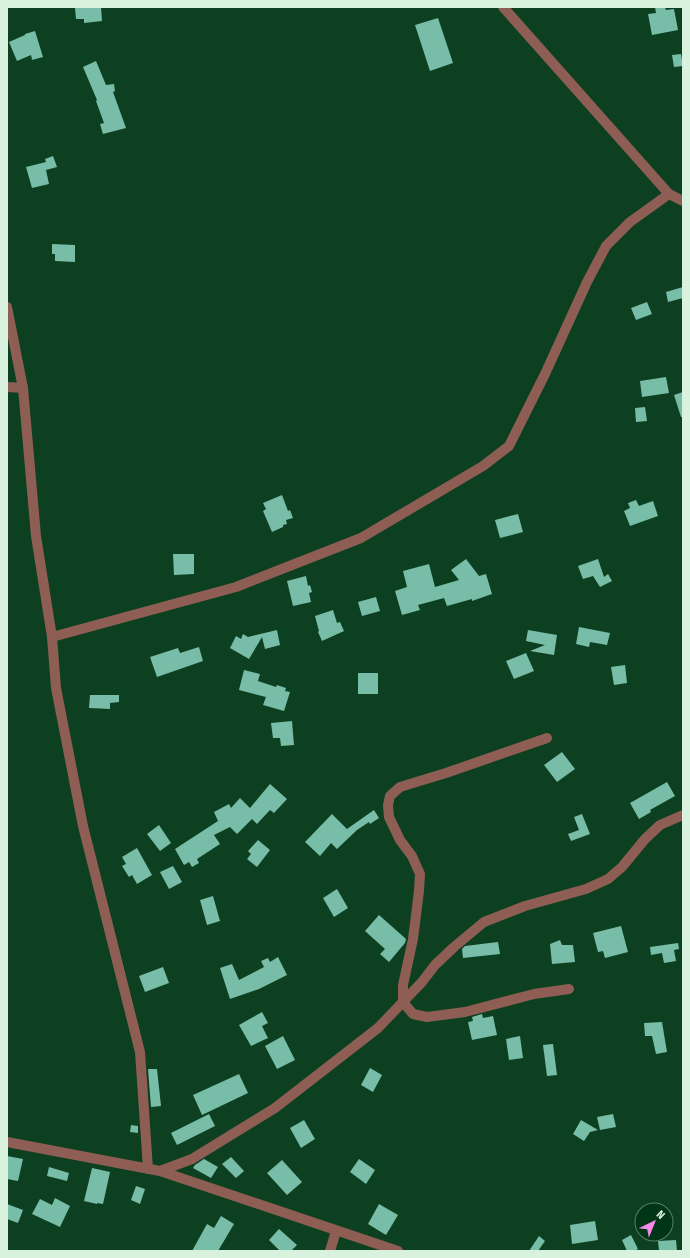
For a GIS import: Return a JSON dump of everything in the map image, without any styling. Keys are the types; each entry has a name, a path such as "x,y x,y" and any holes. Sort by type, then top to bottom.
{"street":[{"path":"503,7 669,194 683,201"},
{"path":"52,637 236,587 361,538 483,466 508,446 545,374 587,282 606,246 630,222 669,194"},
{"path":"7,307 23,388 36,536 52,637 56,688 83,826 140,1052 148,1169"},
{"path":"7,387 23,388"},
{"path":"547,738 446,773 400,787 390,796 388,805 389,817 400,840 412,856 420,874 420,891 413,939 403,985 403,1002 413,1014 427,1017 465,1012 534,994 569,989"},
{"path":"160,1172 192,1159 275,1108 378,1028 440,961 484,922 525,906 586,889 608,879 622,867 645,839 660,825 683,815"},
{"path":"7,1142 160,1172 398,1251"},
{"path":"330,1251 336,1231"}],"building":[{"path":"101,7 102,21 84,23 84,19 76,19 75,8"},
{"path":"655,7 665,7 666,10 674,9 678,30 652,35 648,14 656,13"},
{"path":"438,18 453,63 430,71 415,25"},
{"path":"35,31 43,57 32,60 31,55 17,61 9,42"},
{"path":"681,54 683,66 674,67 672,55"},
{"path":"96,61 106,85 114,84 115,91 113,92 126,128 103,134 100,124 104,123 96,101 97,100 83,67"},
{"path":"53,156 57,167 46,170 49,184 32,188 26,167 46,162 45,159"},
{"path":"52,244 75,245 75,262 55,261 55,254 52,254"},
{"path":"683,287 683,298 668,302 666,292"},
{"path":"647,302 652,314 636,320 631,308"},
{"path":"666,377 669,393 642,397 640,381"},
{"path":"683,392 683,417 681,417 674,395"},
{"path":"645,407 647,421 636,422 635,408"},
{"path":"282,495 288,511 290,510 293,518 286,520 287,524 272,532 263,511 266,509 263,503"},
{"path":"636,500 639,506 653,501 658,516 630,526 624,511 630,508 628,503"},
{"path":"518,514 523,532 500,538 495,520"},
{"path":"173,554 194,554 194,574 174,575"},
{"path":"466,559 479,576 486,574 492,594 472,601 472,599 447,606 444,598 418,605 420,610 402,615 395,591 407,587 403,571 429,564 435,587 459,580 451,570"},
{"path":"598,559 604,577 608,574 612,581 600,587 593,576 583,579 578,566"},
{"path":"306,576 308,586 310,585 312,592 309,593 311,602 293,606 287,581"},
{"path":"376,597 380,611 362,616 358,602"},
{"path":"333,610 337,623 340,622 344,631 322,641 318,632 315,616"},
{"path":"579,627 610,633 607,645 590,642 589,647 576,644"},
{"path":"277,630 280,645 265,649 262,637 249,659 230,648 236,636 241,639 243,634 248,637"},
{"path":"528,630 557,635 554,655 530,651 545,645 526,641"},
{"path":"199,647 203,661 157,677 150,657 178,648 180,653"},
{"path":"526,653 534,671 514,679 506,661"},
{"path":"625,665 627,683 614,685 611,667"},
{"path":"244,670 260,674 258,681 276,687 277,685 286,688 285,691 290,692 284,711 263,705 266,697 239,690"},
{"path":"358,673 378,673 378,694 358,694"},
{"path":"90,695 119,695 119,702 110,703 110,709 89,708"},
{"path":"292,721 294,745 281,746 280,738 273,738 271,723"},
{"path":"562,752 575,769 557,782 544,765"},
{"path":"667,782 675,796 650,810 651,812 639,819 630,803"},
{"path":"270,784 287,799 274,813 270,810 257,824 252,819 237,834 230,827 214,835 220,844 197,859 199,863 192,867 189,862 184,865 175,849 218,821 214,812 229,804 231,808 240,798 250,808"},
{"path":"374,810 379,818 370,824 369,822 357,830 337,849 331,843 320,856 305,842 332,814 347,829"},
{"path":"582,814 590,834 571,841 568,834 579,830 574,817"},
{"path":"159,825 171,843 160,851 147,834"},
{"path":"258,840 270,850 257,867 247,859 251,854 248,851"},
{"path":"137,848 152,875 137,884 132,875 129,877 122,866 126,864 122,857"},
{"path":"173,866 182,882 169,889 160,872"},
{"path":"337,889 348,908 334,917 323,898"},
{"path":"213,896 220,921 207,925 200,900"},
{"path":"379,915 406,939 405,943 389,962 380,954 385,949 365,931"},
{"path":"621,926 628,952 605,958 603,951 598,952 593,933"},
{"path":"560,940 562,945 573,945 575,962 552,964 550,944"},
{"path":"498,942 500,954 463,958 462,949 465,946"},
{"path":"678,943 679,949 674,950 676,961 664,963 662,953 651,955 650,947"},
{"path":"278,957 287,975 259,989 230,999 220,968 232,964 239,980 264,967 261,961 268,958 270,962"},
{"path":"163,967 169,983 145,992 139,976"},
{"path":"262,1012 268,1023 262,1026 268,1038 251,1046 239,1025"},
{"path":"482,1014 483,1018 493,1016 497,1035 472,1040 468,1022 473,1021 472,1017"},
{"path":"662,1022 667,1052 656,1054 652,1036 645,1036 644,1023"},
{"path":"283,1036 295,1060 277,1069 265,1046"},
{"path":"520,1036 523,1058 509,1060 506,1039"},
{"path":"553,1044 557,1075 547,1076 543,1045"},
{"path":"370,1068 382,1075 373,1092 361,1085"},
{"path":"148,1069 157,1069 161,1106 151,1107"},
{"path":"239,1074 248,1093 202,1115 193,1095"},
{"path":"209,1114 215,1126 177,1145 171,1133"},
{"path":"613,1114 616,1127 600,1130 597,1117"},
{"path":"304,1120 315,1139 301,1148 290,1128"},
{"path":"581,1120 598,1130 590,1132 584,1141 573,1134"},
{"path":"131,1125 138,1126 138,1133 130,1132"},
{"path":"7,1156 23,1159 18,1181 7,1179"},
{"path":"231,1157 244,1171 236,1178 222,1164"},
{"path":"204,1159 218,1167 211,1178 193,1168"},
{"path":"359,1159 375,1170 366,1184 350,1172"},
{"path":"282,1160 302,1182 287,1195 267,1173"},
{"path":"49,1167 69,1173 67,1181 47,1176"},
{"path":"92,1168 110,1172 103,1204 84,1201"},
{"path":"136,1186 145,1189 140,1204 131,1200"},
{"path":"55,1198 70,1206 60,1227 32,1214 40,1199 52,1205"},
{"path":"7,1204 23,1210 18,1223 7,1219"},
{"path":"379,1204 398,1215 386,1235 368,1224"},
{"path":"221,1216 234,1224 218,1251 192,1251 207,1224 214,1228"},
{"path":"595,1221 598,1240 572,1244 570,1225"},
{"path":"279,1229 297,1245 291,1251 280,1251 269,1240"},
{"path":"631,1235 638,1249 634,1251 627,1251 622,1240"},
{"path":"539,1236 545,1241 538,1251 529,1251"},
{"path":"674,1240 676,1240 677,1251 659,1251 658,1242 674,1242"}]}
